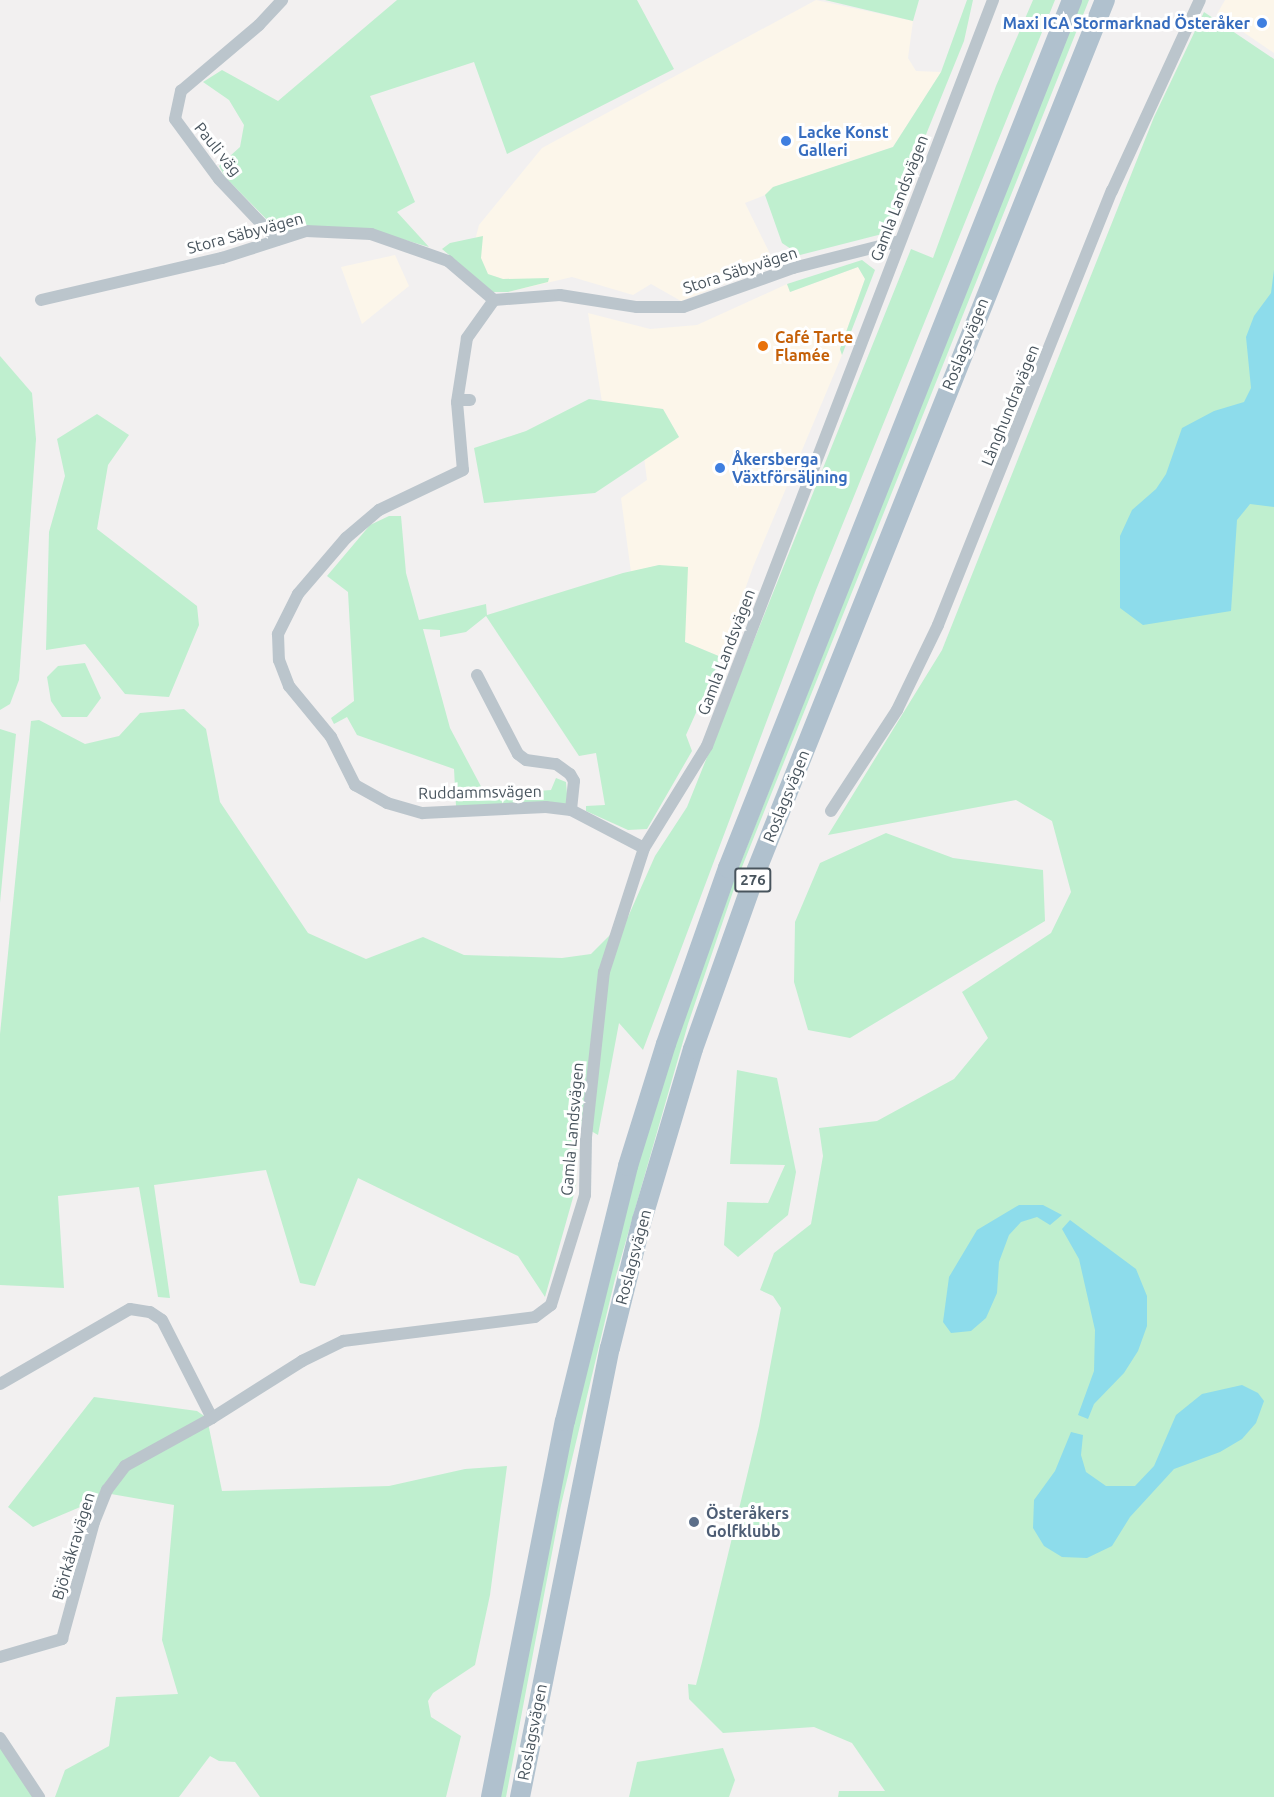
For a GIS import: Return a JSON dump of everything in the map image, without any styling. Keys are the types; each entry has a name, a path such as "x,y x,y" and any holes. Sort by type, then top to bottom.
{"main road":[{"name":"Roslagsvägen","path":"491,1797 565,1421 625,1177 666,1044 750,813 1072,0"},
{"name":"Roslagsvägen","path":"520,1797 610,1348 642,1220 693,1049 757,869 1105,0"}],"street":[{"name":"Pauli väg","path":"277,240 219,179 175,119 181,91 260,25 282,0"},
{"name":"Gamla Landsvägen","path":"535,1317 557,1295 585,1195 586,1137 604,972 644,848 707,746 993,0"},
{"name":"Långhundravägen","path":"831,811 880,739 929,644 1112,191 1200,0"},
{"name":"Stora Säbyvägen","path":"41,300 222,258 306,231 371,234 448,261 494,300 560,295 637,307 683,307 793,268 900,241"},
{"name":"Ruddammsvägen","path":"494,300 467,338 463,470 379,510 346,538 298,594 278,634 279,660 289,686 341,752 355,785 366,792 423,813 546,807 571,810 644,848"},
{"name":"Ruddammsvägen","path":"477,675 518,754 526,760 556,764 570,774 574,781 571,810"},
{"path":"0,1384 130,1309 162,1320 212,1418"},
{"name":"Björkåkravägen","path":"0,1657 62,1640 107,1490 125,1466 212,1418 302,1361 343,1341 535,1317"},
{"path":"0,1738 39,1797"}],"shaded area":[{"path":"816,0 913,21 908,58 916,71 941,72 893,147 774,187 765,195 745,203 775,264 681,301 651,284 633,295 572,277 508,292 493,287 472,252 479,225 542,148"},
{"name":"Maxi ICA Stormarknad Österåker","path":"1225,0 1274,0 1274,53 1217,14"},
{"path":"395,255 409,286 362,324 341,267"},
{"name":"Åkersberga Växtförsäljning","path":"858,267 865,279 840,349 842,355 753,567 721,657 685,642 659,565 631,572 621,498 647,480 644,457 679,437 663,409 602,402 588,313 650,329 697,325 787,284 790,292"}],"green space":[{"path":"397,0 637,0 674,69 507,154 474,62 370,96 415,202 397,212 429,247 371,230 319,227 279,232 225,177 219,166 240,147 244,125 229,100 203,82 222,70 278,101"},
{"path":"825,0 919,0 913,21"},
{"path":"967,0 973,0 964,41 886,233 800,255 782,243 765,195 773,187 893,147 941,72"},
{"path":"1033,0 1055,0 816,590 643,1050 619,1023 598,1135 579,1124 576,1187 545,1297 518,1256 358,1178 315,1286 300,1283 266,1170 154,1185 170,1298 158,1297 139,1187 58,1196 64,1288 0,1285 0,1034 31,721 39,720 85,744 119,736 140,713 184,709 206,729 220,802 308,933 366,959 423,937 464,955 562,958 591,954 628,917 655,856 687,807 911,249 933,258 996,86"},
{"path":"1081,0 1089,0 738,877 688,1024 615,1279 561,1505 506,1797 498,1797 560,1478 625,1206 701,963"},
{"name":"Österåkers Golfklubb","path":"1204,12 1274,59 1274,1797 838,1797 839,1791 885,1791 852,1743 814,1727 723,1733 689,1699 688,1684 696,1685 759,1426 781,1308 773,1296 760,1290 774,1253 811,1224 823,1156 819,1128 877,1121 954,1079 988,1038 962,992 1051,933 1071,892 1052,821 1016,800 828,835 942,650 1154,117"},
{"path":"483,236 481,258 488,274 503,279 549,278 548,282 508,292 493,292 442,249 450,243"},
{"path":"862,260 875,270 842,355 840,349 865,279 858,267 790,292 787,284"},
{"path":"0,356 32,393 36,439 19,680 10,704 0,710"},
{"path":"589,399 663,409 679,437 595,493 484,503 474,448 526,431"},
{"path":"97,414 129,435 108,465 97,529 197,606 199,625 169,697 125,694 85,644 46,650 49,532 65,476 57,439"},
{"path":"389,516 401,516 406,573 419,620 486,604 487,615 623,573 659,565 688,567 685,642 721,657 686,735 692,751 647,829 628,830 586,811 586,806 605,805 596,753 579,756 486,616 466,632 440,637 440,630 423,629 450,728 485,794 509,786 510,793 551,790 556,778 566,782 568,805 456,806 454,769 357,735 347,717 334,724 331,718 354,701 348,592 327,576 370,525"},
{"path":"85,663 101,698 87,717 62,717 51,701 47,677 58,666"},
{"path":"0,729 16,734 0,903"},
{"path":"886,833 953,858 1043,870 1045,921 850,1038 808,1030 794,982 795,922 820,863"},
{"path":"737,1070 777,1078 796,1172 788,1215 738,1257 724,1245 727,1202 768,1203 785,1165 730,1164"},
{"path":"94,1397 197,1411 207,1418 222,1491 389,1486 465,1469 507,1466 490,1595 475,1665 433,1693 428,1701 431,1717 461,1736 446,1797 260,1797 235,1762 219,1761 210,1756 179,1797 55,1797 65,1770 109,1746 116,1697 178,1694 162,1640 174,1505 111,1494 33,1527 8,1507"},
{"path":"0,1747 34,1797 0,1797"},
{"path":"723,1748 735,1780 729,1797 629,1797 637,1762"}],"water":[{"path":"1274,270 1274,507 1250,504 1237,520 1231,611 1143,625 1120,608 1120,536 1132,510 1156,489 1166,474 1182,428 1214,411 1244,402 1251,388 1246,337 1254,316 1271,293"},
{"path":"1019,1205 1043,1205 1062,1215 1050,1225 1037,1217 1021,1222 1009,1235 999,1262 997,1293 986,1318 971,1331 951,1333 943,1322 949,1277 977,1230"},
{"path":"1070,1220 1136,1269 1147,1296 1147,1326 1138,1351 1124,1373 1094,1404 1088,1419 1078,1415 1094,1371 1095,1330 1079,1259 1062,1229"},
{"path":"1242,1385 1258,1393 1264,1401 1256,1423 1242,1439 1220,1452 1174,1469 1130,1517 1112,1546 1087,1558 1062,1557 1044,1546 1033,1528 1034,1500 1055,1471 1071,1432 1083,1435 1081,1455 1086,1472 1106,1486 1135,1486 1154,1466 1176,1415 1202,1394"}],"place":[{"name":"Maxi ICA Stormarknad Österåker","path":"1262,23"},
{"name":"Lacke Konst Galleri","path":"786,141"},
{"name":"Café Tarte Flamée","path":"763,346"},
{"name":"Åkersberga Växtförsäljning","path":"720,468"},
{"name":"Österåkers Golfklubb","path":"694,1522"}]}
